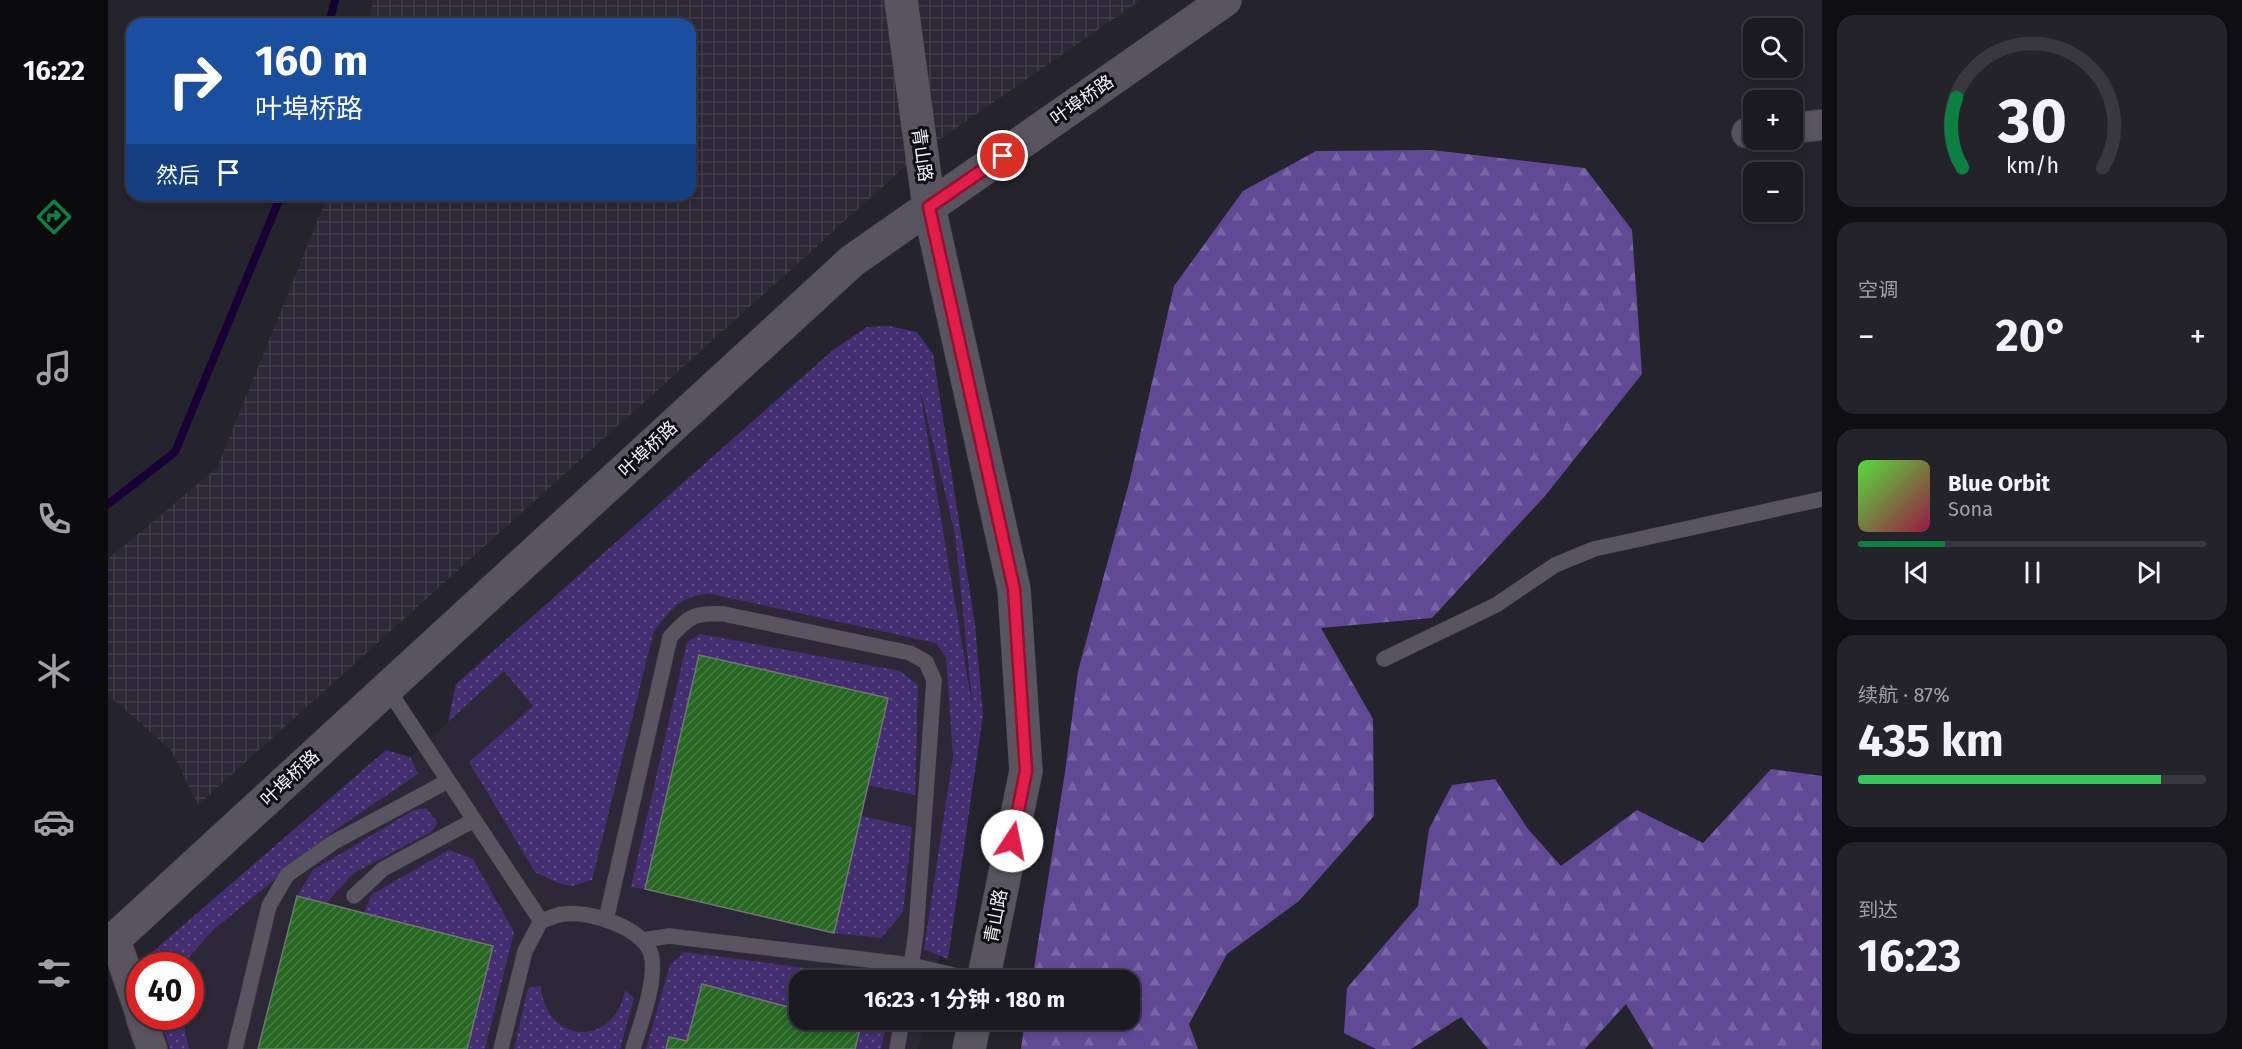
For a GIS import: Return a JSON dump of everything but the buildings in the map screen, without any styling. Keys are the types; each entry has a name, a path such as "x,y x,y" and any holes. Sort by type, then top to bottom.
{"street":[{"name":"青山路","path":"902,0 929,207 1014,589 1026,771 983,970"},
{"name":"叶埠桥路","path":"111,942 852,261 1225,0"},
{"path":"1803,127 1822,125"},
{"path":"111,942 126,978"},
{"path":"145,1030 152,1049"},
{"path":"969,1049 973,1030"}],"lane":[{"path":"1384,659 1496,605 1555,565 1594,549 1822,499"},
{"path":"606,920 670,637 684,622 703,612 724,614 910,653 926,662 934,680 916,932 910,970"},
{"path":"387,688 541,921"},
{"path":"235,1049 269,906 287,875 334,842 448,781"},
{"path":"354,896 383,870 474,820"},
{"path":"501,1049 525,951 541,921 564,914 597,917 621,926 644,940 652,957 650,989 633,1049"},
{"path":"644,940 669,936 911,965 933,970"},
{"path":"897,1049 900,1030"}],"shaded area":[{"path":"373,0 1141,0 920,153 198,805 171,750 108,695 108,559 217,468 326,201 696,201 696,18 369,18"},
{"path":"889,326 917,332 933,354 975,624 983,715 948,959 924,949 953,756 946,657 936,643 715,595 697,595 681,602 662,620 653,634 592,880 572,886 558,883 535,872 469,762 533,706 504,671 448,722 456,684 833,350 867,327","holes":["919,385 955,534 972,700"]},
{"path":"837,364 917,371 955,534 974,714 940,955 936,970 789,970 789,1030 923,1030 918,1049 170,1049 163,1030 204,1030 204,952 172,952 397,769"},
{"path":"700,634 900,671 918,685 915,795 868,785 888,698 699,655 645,889 631,887 687,642"},
{"path":"386,750 410,757 418,774 335,830 213,930 193,952 152,952"},
{"path":"426,808 438,823 431,832 354,873 326,903 297,896 313,870 414,810"},
{"path":"861,816 912,827 903,912 881,938 834,933"},
{"path":"449,850 473,859 514,932 485,1049 467,1049 493,946 364,913 371,895"},
{"path":"684,952 820,970 789,970 789,1007 702,985 687,1041 670,1037 666,1049 646,1049 670,965"},
{"path":"541,986 545,1005 554,1020 567,1028 581,1032 595,1030 608,1022 619,1009 625,990 634,998 620,1049 514,1049 528,988"},
{"path":"163,1030 185,1030 189,1049 170,1049"},
{"path":"860,1030 885,1030 881,1049 855,1049"}],"green space":[{"path":"1432,150 1585,168 1632,230 1642,374 1545,496 1432,618 1321,628 1373,719 1374,816 1299,901 1227,954 1189,1024 1198,1049 1021,1049 1024,1030 1140,1030 1140,970 1034,970 1065,772 1078,671 1129,483 1174,286 1243,191 1316,151"},
{"path":"1771,769 1822,776 1822,1049 1653,1049 1626,1004 1585,1049 1488,1049 1461,1017 1411,1049 1376,1049 1344,1033 1347,988 1418,906 1429,829 1452,785 1495,779 1528,829 1561,866 1637,810 1703,843"}],"waterway":[{"path":"330,18 335,0"},
{"path":"108,504 175,452 279,201"}],"route":[{"path":"1003,156 929,207 1014,589 1026,771 1012,841"}]}
